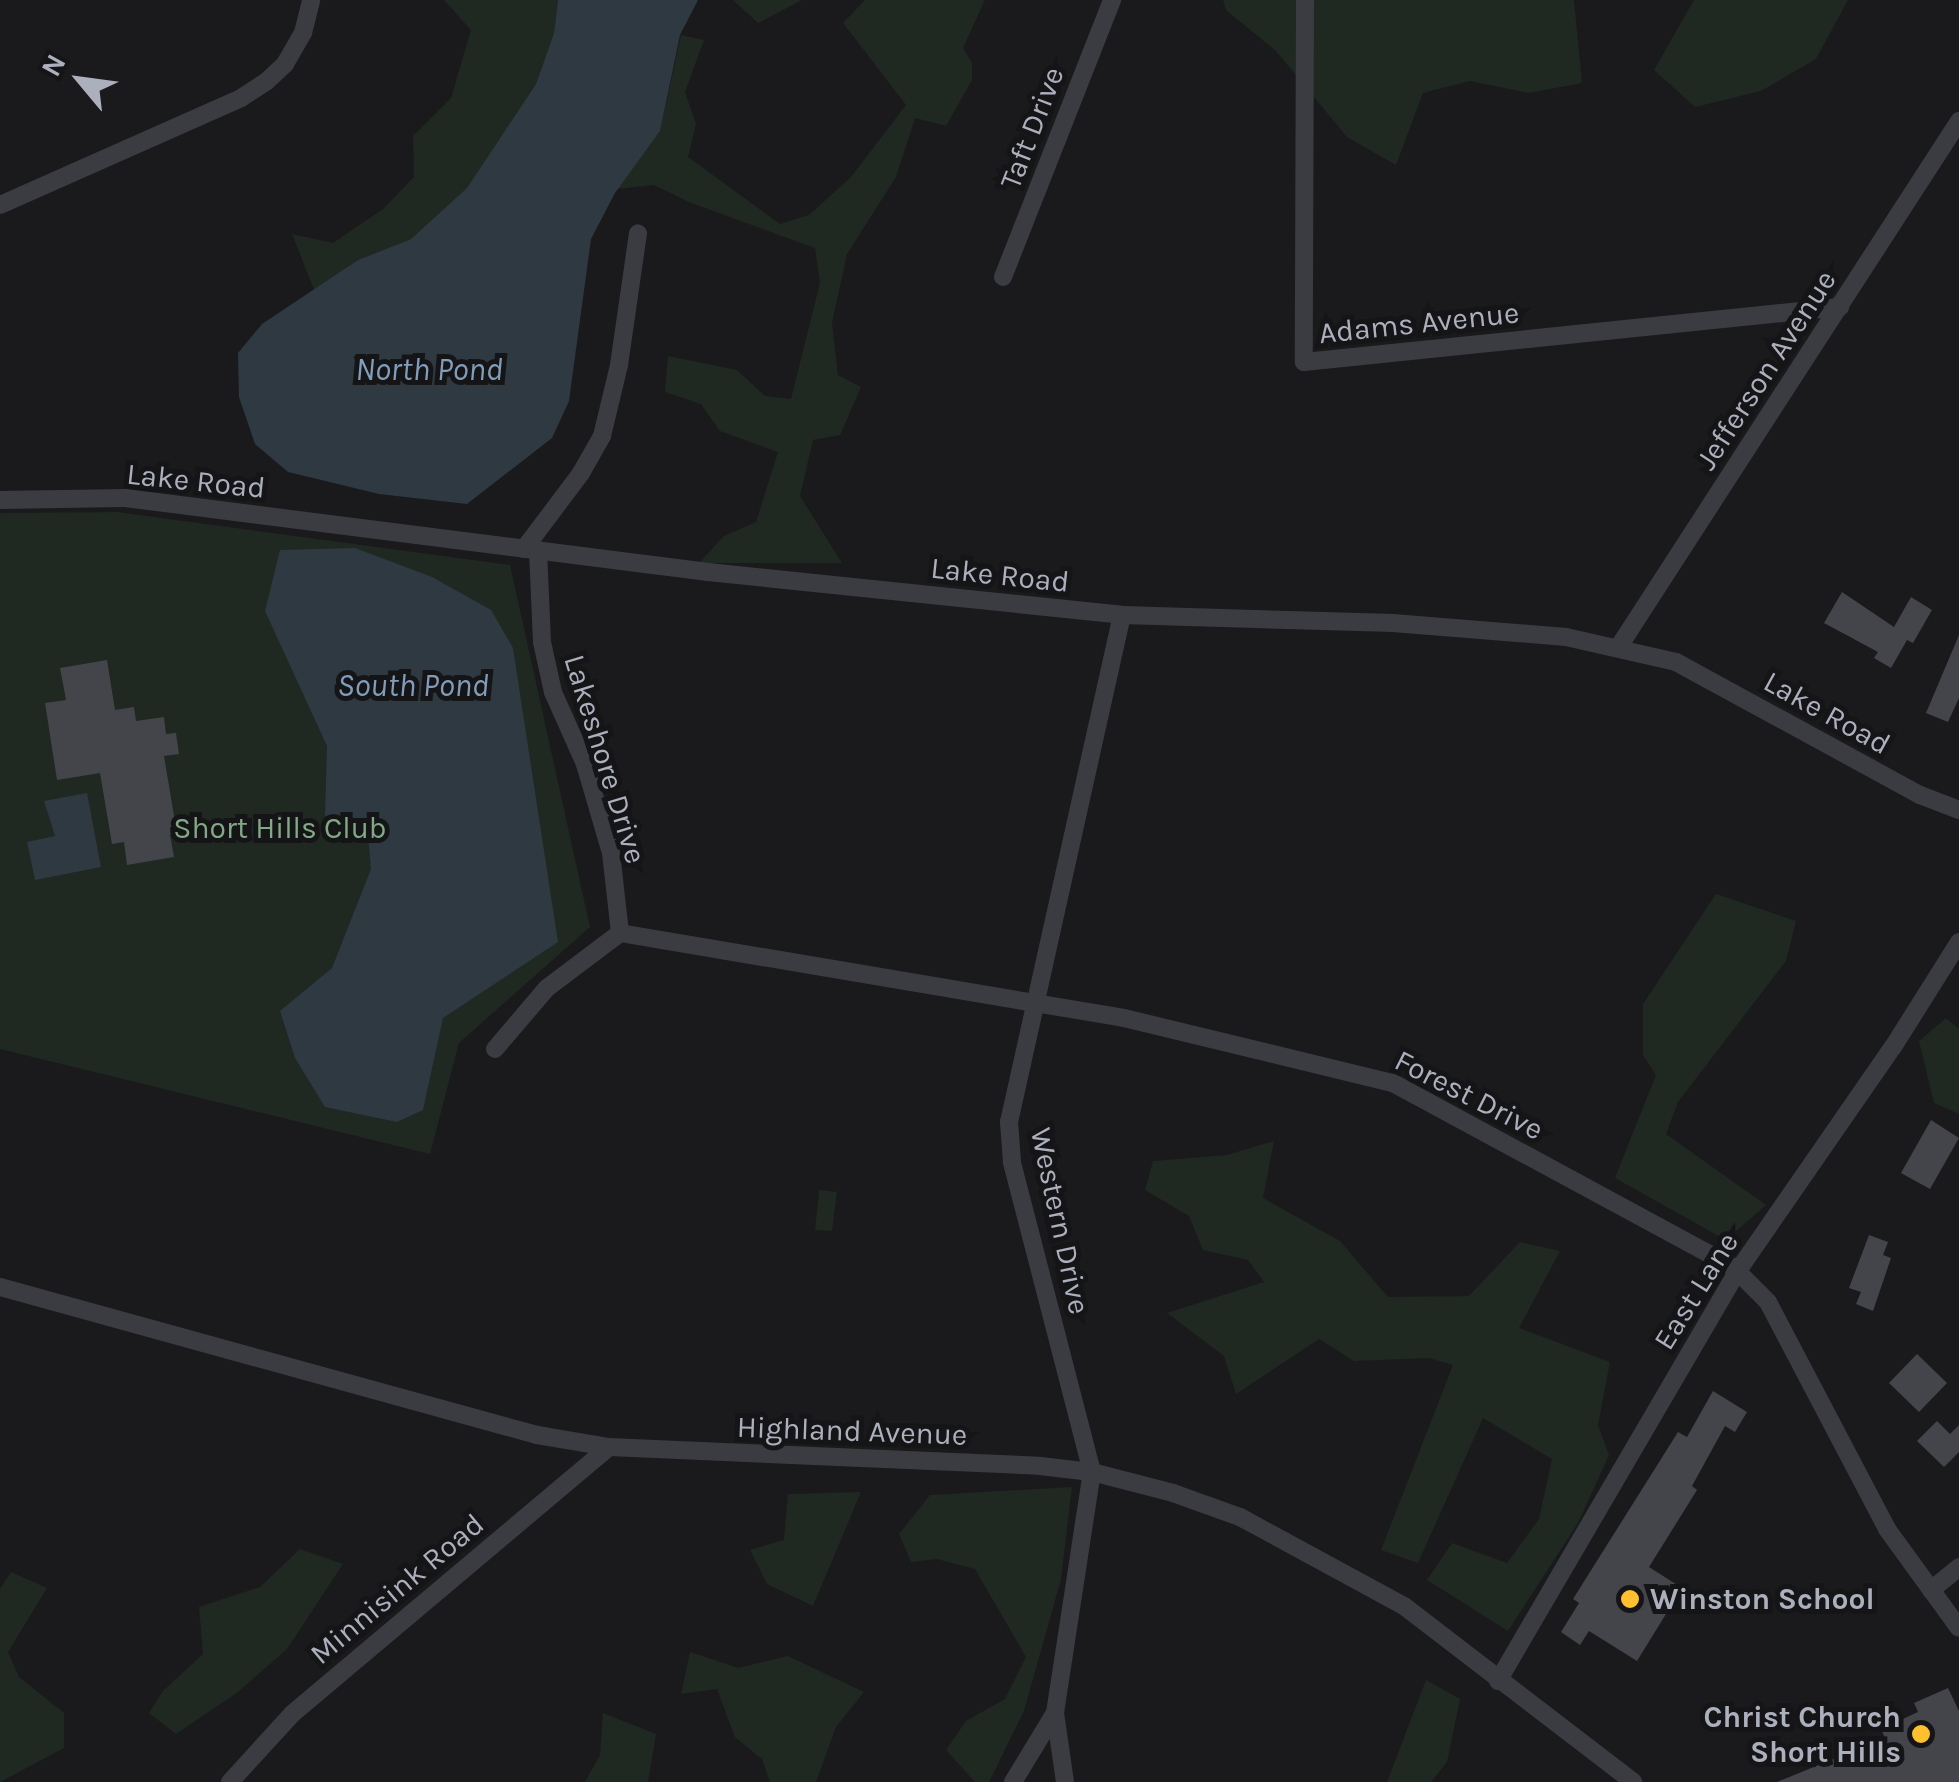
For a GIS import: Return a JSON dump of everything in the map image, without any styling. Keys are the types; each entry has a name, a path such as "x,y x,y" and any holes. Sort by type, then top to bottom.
{"street":[{"path":"0,205 241,98 267,81 285,64 303,33 311,0"},
{"name":"Taft Drive","path":"1003,277 1112,0"},
{"name":"Adams Avenue","path":"1305,0 1304,362 1840,307"},
{"name":"Jefferson Avenue","path":"1618,648 1959,121"},
{"path":"530,550 602,436 619,365 638,233"},
{"name":"Lake Road","path":"0,500 125,498 530,550 1122,615 1393,623 1566,636 1676,662 1920,795 1959,810"},
{"name":"Lakeshore Drive","path":"530,550 553,692 585,764 611,853 620,933"},
{"name":"Western Drive","path":"1065,1782 1055,1713 1092,1472 1012,1162 1009,1122 1122,615"},
{"path":"495,1049 547,988 620,933"},
{"name":"Forest Drive","path":"620,933 1124,1018 1393,1083 1667,1228 1738,1272 1768,1302 1887,1529 1959,1628"},
{"name":"East Lane","path":"1498,1681 1738,1272 1894,1048 1959,942"},
{"name":"Highland Avenue","path":"0,1287 509,1430 609,1447 1092,1472 1173,1493 1256,1526 1404,1606 1633,1782"},
{"name":"Minnisink Road","path":"230,1782 292,1714 609,1447"},
{"path":"1931,1590 1959,1568"},
{"path":"1013,1782 1055,1713"}],"green space":[{"path":"444,0 558,0 554,33 536,84 468,188 411,239 358,260 315,292 292,234 333,243 383,209 414,177 413,136 451,98 471,30"},
{"path":"733,0 802,0 758,23"},
{"path":"865,0 985,0 963,48 972,63 972,80 946,126 915,118 896,177 847,254 832,323 838,375 861,387 840,435 813,440 800,496 842,563 699,563 724,536 756,522 778,452 720,431 701,404 665,392 668,356 737,370 765,396 791,399 820,283 815,248 689,202 654,185 617,189 660,131 681,35 704,40 685,92 696,124 688,157 780,224 809,215 851,177 906,105 843,23"},
{"path":"1223,0 1574,0 1582,83 1529,93 1470,81 1423,93 1396,165 1347,137 1276,51 1226,10"},
{"path":"1694,0 1848,0 1816,59 1761,91 1695,107 1654,70"},
{"name":"Short Hills Club","path":"117,512 510,565 590,927 459,1043 430,1154 0,1049 0,513"},
{"path":"1716,894 1796,921 1786,961 1678,1102 1666,1134 1766,1205 1726,1240 1615,1178 1656,1075 1643,1055 1643,1004"},
{"path":"1946,1018 1959,1029 1959,1114 1934,1103 1919,1041"},
{"path":"1274,1141 1263,1198 1340,1241 1388,1297 1469,1296 1520,1242 1560,1251 1519,1328 1610,1362 1598,1425 1609,1455 1578,1523 1508,1631 1427,1580 1452,1543 1507,1563 1539,1519 1552,1459 1483,1418 1418,1563 1381,1550 1453,1365 1429,1358 1354,1361 1319,1339 1236,1394 1224,1356 1167,1313 1264,1282 1248,1260 1203,1250 1189,1216 1145,1190 1153,1161 1227,1155"},
{"path":"819,1190 837,1192 832,1231 815,1230"},
{"path":"1072,1487 1061,1579 1024,1711 989,1782 975,1782 946,1750 966,1721 1005,1699 1026,1657 975,1569 937,1559 911,1562 899,1534 930,1495"},
{"path":"861,1492 813,1606 767,1584 750,1550 784,1540 788,1494"},
{"path":"300,1549 343,1564 287,1649 238,1692 176,1734 149,1713 163,1691 203,1654 199,1607 260,1587"},
{"path":"11,1572 47,1588 8,1652 19,1677 64,1713 64,1748 0,1782 0,1589"},
{"path":"690,1652 738,1668 788,1656 864,1692 836,1727 816,1782 770,1782 762,1759 735,1737 717,1689 681,1694"},
{"path":"1426,1680 1460,1699 1447,1762 1431,1782 1387,1782"},
{"path":"603,1713 656,1734 648,1782 585,1782 600,1755"}],"water":[{"name":"North Pond","path":"558,0 698,0 680,35 660,131 615,193 591,239 569,401 552,438 467,504 379,494 288,472 255,444 239,397 238,353 262,324 358,260 411,239 467,188 536,84 554,33"},
{"name":"South Pond","path":"355,548 432,577 491,610 513,648 558,942 443,1018 423,1110 397,1122 325,1107 295,1058 280,1011 332,968 371,869 367,823 325,816 327,746 265,611 280,550"},
{"path":"87,793 101,867 35,880 27,842 55,836 44,801"}],"building":[{"path":"1842,592 1894,627 1911,597 1932,610 1913,643 1907,640 1891,668 1874,658 1878,652 1824,623"},
{"path":"1959,635 1959,698 1948,722 1926,713"},
{"path":"107,660 115,710 134,707 136,721 164,717 166,734 176,733 179,754 164,756 177,834 170,835 174,857 127,865 124,842 112,844 100,773 57,780 45,703 66,700 60,668"},
{"path":"1931,1120 1959,1138 1930,1189 1901,1173"},
{"path":"1869,1235 1888,1242 1883,1255 1891,1258 1873,1311 1856,1304 1861,1292 1849,1288"},
{"path":"1917,1354 1947,1383 1919,1412 1889,1383"},
{"path":"1713,1391 1747,1412 1735,1432 1725,1426 1692,1486 1697,1490 1649,1567 1682,1588 1637,1661 1589,1631 1580,1645 1561,1632 1579,1603 1573,1599 1678,1432 1687,1437"},
{"path":"1937,1421 1950,1434 1959,1425 1959,1452 1944,1467 1917,1441"},
{"name":"Christ Church Short Hills","path":"1948,1688 1959,1711 1959,1782 1777,1782 1885,1738 1881,1729 1918,1712 1914,1703"}],"place":[{"name":"Winston School","path":"1630,1599"},
{"name":"Christ Church Short Hills","path":"1921,1734"}]}
